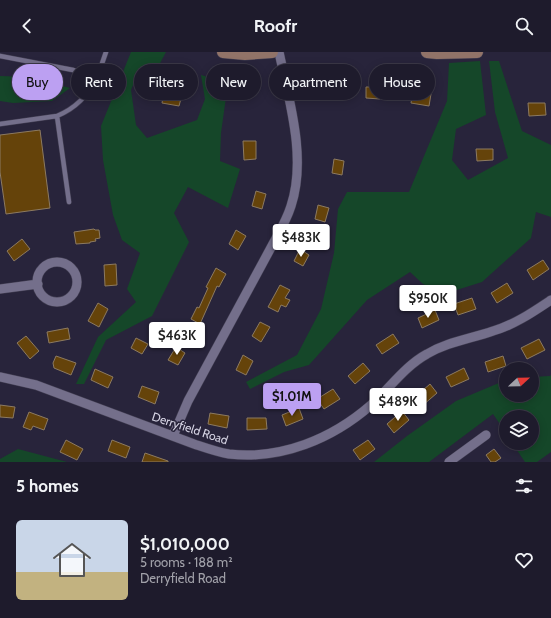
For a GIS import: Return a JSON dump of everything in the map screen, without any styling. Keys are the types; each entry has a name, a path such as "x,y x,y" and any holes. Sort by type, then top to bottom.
{"street":[{"path":"223,52 245,54 272,52"},
{"path":"173,436 188,401 271,249 291,205 298,167 296,145 279,52"},
{"path":"427,52 477,52"},
{"path":"55,262 63,263 70,267 75,272 77,280 76,288 72,295 66,300 58,302 46,298 40,292 38,284 38,277 42,270 55,262"},
{"path":"0,289 38,284"},
{"name":"Derryfield Road","path":"0,377 36,385 213,450 242,455 271,453 308,444 326,436 372,404 416,361 425,355 453,342 504,327 526,316 551,300"},
{"path":"449,462 486,435"}],"lane":[{"path":"102,64 106,52"},
{"path":"2,54 71,70"},
{"path":"0,124 57,116 75,106 82,100"},
{"path":"57,116 70,202"}],"green space":[{"path":"131,52 166,52 160,64 134,64 134,83 131,90 136,125 147,138 197,120 205,99 201,75 206,76 206,100 226,100 221,133 220,161 240,169 228,208 188,187 174,213 189,242 152,316 106,340 84,384 76,384 98,337 136,302 127,289 140,253 122,240 113,215 103,160 101,126 112,100 126,100 126,64"},
{"path":"480,61 486,115 456,129 452,160 468,180 508,158 495,112 489,61 499,61 522,131 551,145 551,217 536,212 531,238 482,282 444,294 423,284 410,272 367,300 309,365 284,372 250,389 246,382 297,355 321,309 334,253 338,209 347,192 409,192 447,101 449,63"},
{"path":"0,76 12,76 12,100 53,100 13,103 0,101"},
{"path":"63,86 70,88 63,93"},
{"path":"551,375 551,452 537,462 525,462 517,450 539,450 539,410 499,410 499,423 493,414 429,462 374,462 456,401 499,383 499,402 539,402 539,377"},
{"path":"18,449 67,462 0,462 0,459"}],"building":[{"path":"366,87 369,87 369,98 366,98"},
{"path":"162,100 181,100 179,106 162,103"},
{"path":"412,100 430,100 429,106 411,103"},
{"path":"528,103 545,103 546,115 529,116"},
{"path":"40,130 50,208 6,214 0,172 0,135"},
{"path":"243,141 256,141 256,159 244,160"},
{"path":"476,149 493,149 493,160 477,161"},
{"path":"334,159 344,161 342,175 332,173"},
{"path":"256,191 266,194 262,209 252,206"},
{"path":"318,205 329,208 325,222 315,219"},
{"path":"94,229 99,230 100,238 95,239 96,241 90,243 76,244 74,232"},
{"path":"236,230 246,236 238,250 229,244"},
{"path":"22,239 30,249 14,261 7,251"},
{"path":"300,249 309,255 303,266 294,261"},
{"path":"543,260 549,269 533,280 527,270"},
{"path":"116,264 117,285 105,286 104,265"},
{"path":"216,268 226,274 219,287 217,286 200,324 191,319 197,307 199,308 208,288 206,287"},
{"path":"507,283 513,293 497,303 491,293"},
{"path":"280,285 290,290 285,298 290,300 286,307 281,305 278,312 268,307"},
{"path":"472,298 476,309 458,315 454,304"},
{"path":"98,303 108,309 99,327 88,321"},
{"path":"435,310 439,320 422,328 418,318"},
{"path":"260,322 270,327 261,342 252,336"},
{"path":"68,328 70,339 49,343 47,332"},
{"path":"393,334 399,343 382,354 376,345"},
{"path":"26,336 39,351 30,359 17,343"},
{"path":"136,338 148,344 142,354 131,348"},
{"path":"539,339 545,350 527,359 521,348"},
{"path":"176,347 185,353 178,365 168,360"},
{"path":"243,355 253,361 246,375 236,370"},
{"path":"56,356 76,363 71,375 54,368 53,363"},
{"path":"503,356 505,362 499,362 499,368 488,372 485,362"},
{"path":"363,363 370,371 355,384 348,376"},
{"path":"464,368 469,379 451,387 446,377"},
{"path":"95,369 113,377 108,388 91,380"},
{"path":"430,384 437,393 422,406 415,397"},
{"path":"142,386 159,392 155,404 138,397"},
{"path":"333,389 340,399 324,409 317,399"},
{"path":"0,405 15,407 13,418 0,417"},
{"path":"299,408 303,419 286,426 282,415"},
{"path":"402,411 409,420 394,433 387,424"},
{"path":"29,412 48,419 44,430 33,426 31,430 23,427"},
{"path":"210,413 229,416 227,428 208,424"},
{"path":"247,418 266,418 267,429 247,430"},
{"path":"66,440 83,449 77,460 60,452"},
{"path":"112,440 130,447 126,458 108,451"},
{"path":"368,440 375,449 360,460 353,450"},
{"path":"494,449 501,458 495,462 491,462 486,455"},
{"path":"145,453 168,461 168,462 142,462"}]}
